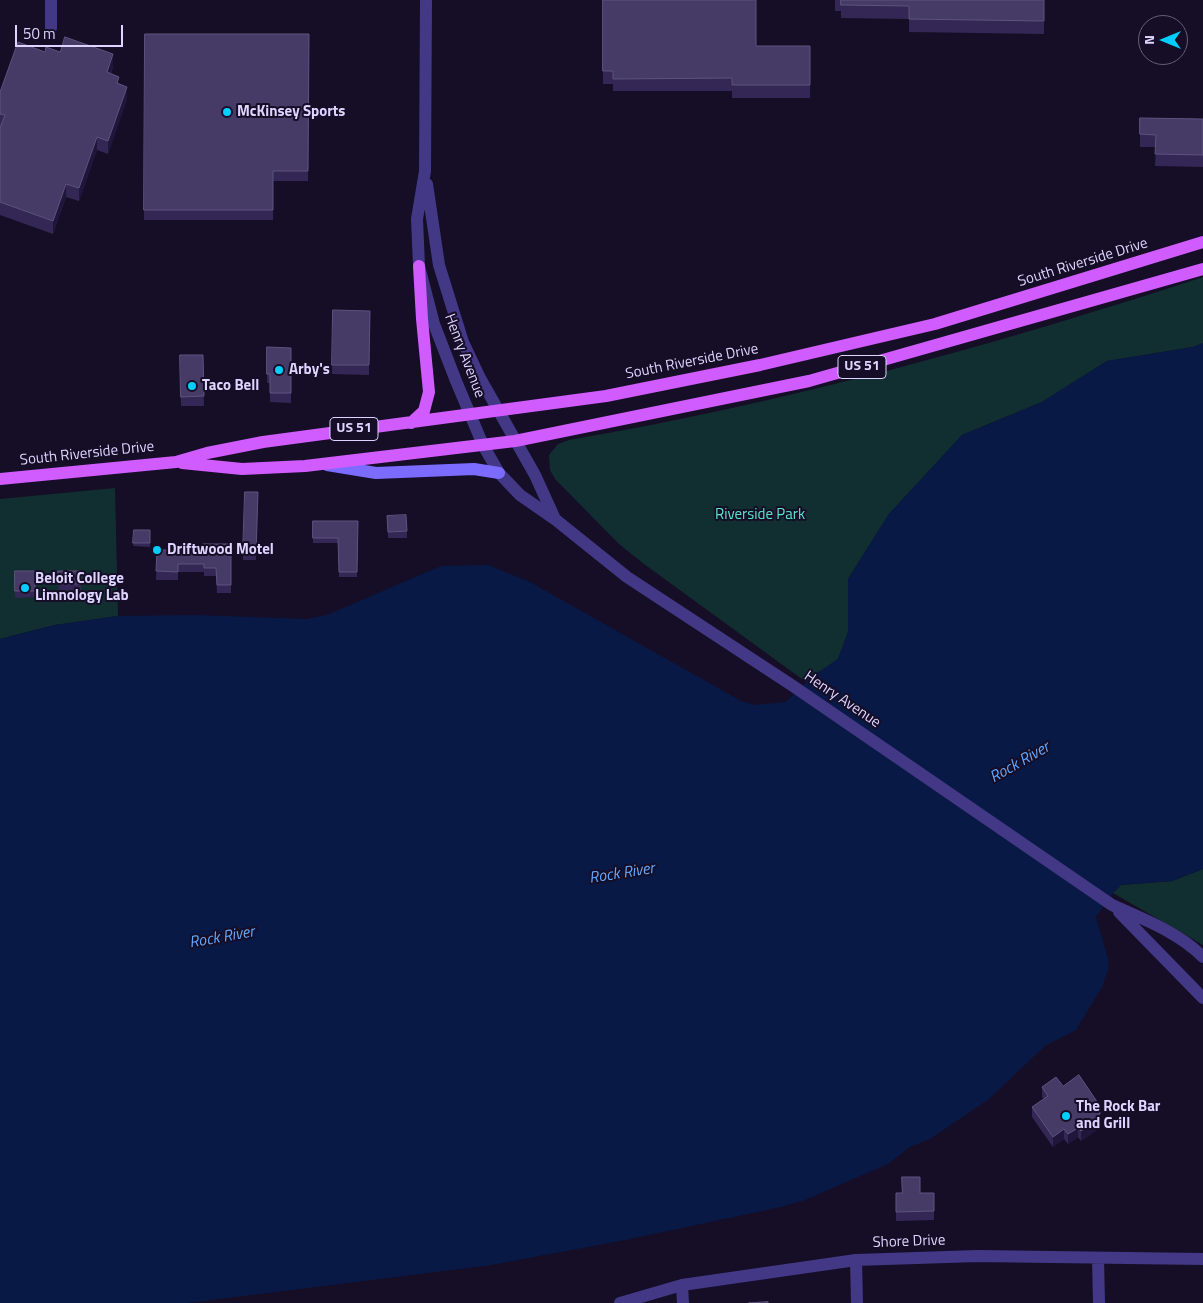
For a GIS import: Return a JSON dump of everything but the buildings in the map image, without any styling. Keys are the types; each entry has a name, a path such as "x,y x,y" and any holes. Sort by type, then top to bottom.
{"main road":[{"name":"South Riverside Drive","path":"0,479 176,462 208,453 254,444 606,396 852,345 1007,304 1203,242"},
{"path":"411,423 424,411 429,392 419,266"},
{"name":"South Riverside Drive","path":"176,462 242,469 322,464 515,441 809,381 1203,269"},
{"path":"322,464 376,473 474,468 499,473"}],"street":[{"path":"51,28 52,0"},
{"name":"Henry Avenue","path":"426,0 425,171 418,219 419,266 434,324 483,445 499,473 520,495 556,520 627,577 793,686 1112,905"},
{"name":"Henry Avenue","path":"425,171 439,265 468,355 535,475 556,520"},
{"path":"1112,905 1164,929 1203,957"},
{"path":"1112,905 1203,998"},
{"name":"Shore Drive","path":"620,1303 682,1284 856,1260 977,1256 1203,1259"},
{"path":"1098,1258 1099,1303"},
{"path":"856,1260 857,1303"},
{"path":"682,1284 683,1303"}],"green space":[{"name":"Riverside Park","path":"1203,277 1203,343 1193,347 1107,361 1042,402 962,435 889,514 848,579 848,632 838,659 806,682 619,544 555,479 550,470 549,455 558,444 569,440 730,408 889,370 1047,326"},
{"path":"115,488 118,616 55,625 0,639 0,499"},
{"path":"1203,869 1203,945 1113,893 1121,885 1172,881"}],"water":[{"name":"Rock River","path":"1203,343 1203,869 1172,881 1121,885 1113,893 1096,917 1108,959 1108,970 1102,987 1076,1030 1045,1046 989,1099 930,1139 910,1147 888,1164 805,1200 781,1207 625,1240 491,1265 187,1303 0,1303 0,639 55,625 118,616 196,615 306,619 327,615 441,566 488,565 530,582 741,701 755,705 786,702 811,677 838,659 848,632 848,579 889,514 962,435 1042,402 1107,361 1193,347"}],"place":[{"name":"McKinsey Sports","path":"227,112"},
{"name":"Arby's","path":"279,370"},
{"name":"Taco Bell","path":"192,386"},
{"name":"Driftwood Motel","path":"157,550"},
{"name":"Beloit College Limnology Lab","path":"25,588"},
{"name":"The Rock Bar and Grill","path":"1066,1116"}]}
